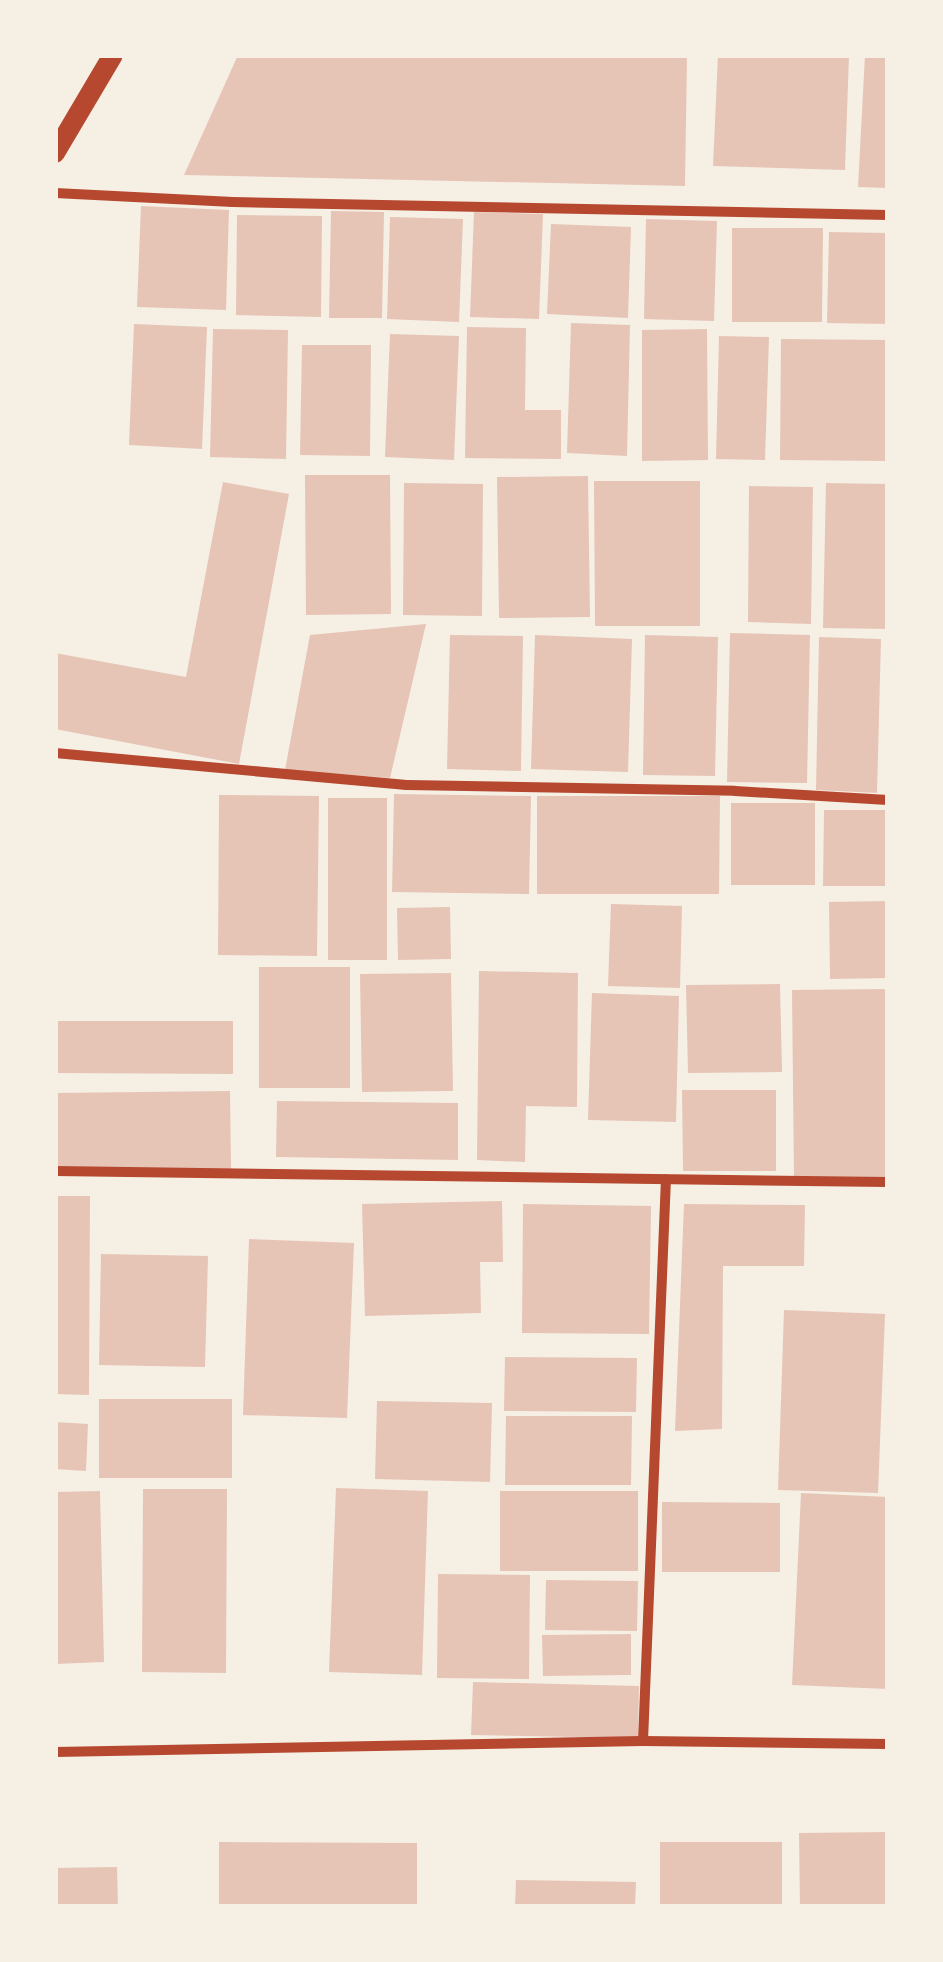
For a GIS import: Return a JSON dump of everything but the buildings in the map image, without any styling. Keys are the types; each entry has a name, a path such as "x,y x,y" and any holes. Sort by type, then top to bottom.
{"main road":[{"path":"55,153 113,55"}],"street":[{"path":"55,192 233,202 888,215"},
{"path":"55,753 408,785 735,792 888,800"},
{"path":"55,1171 888,1182"},
{"path":"643,1741 666,1179"},
{"path":"55,1752 643,1741 888,1744"}]}
